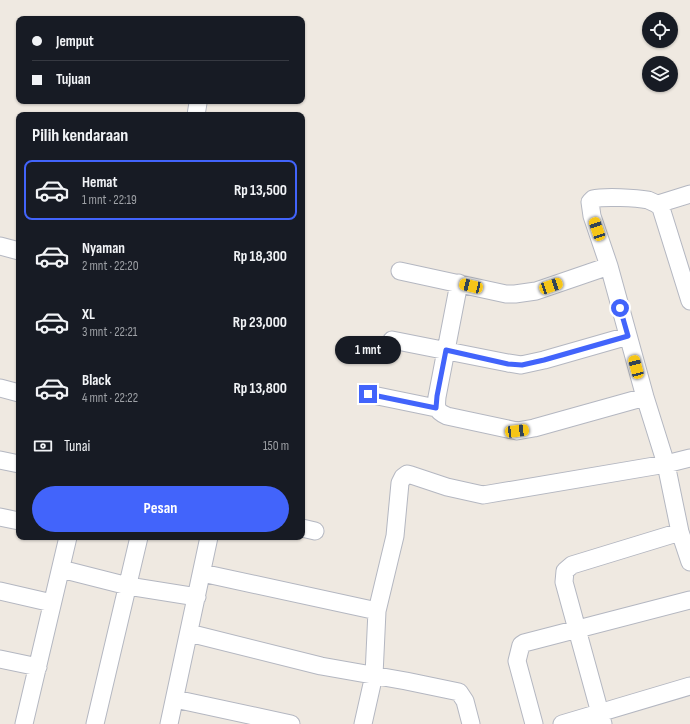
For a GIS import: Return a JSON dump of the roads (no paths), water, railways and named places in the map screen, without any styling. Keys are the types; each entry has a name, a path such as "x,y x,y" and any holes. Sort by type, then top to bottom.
{"street":[{"path":"658,204 690,194"},
{"path":"690,301 661,208 658,204 647,200 602,197 593,199 590,202 592,216 610,266 645,397 666,464 680,532 690,562"},
{"path":"0,246 16,249"},
{"path":"400,271 506,294 526,293 610,266"},
{"path":"436,408 459,283"},
{"path":"392,340 508,364 522,365 628,336"},
{"path":"0,388 16,392"},
{"path":"368,394 436,408 440,413 447,416 517,431 534,428 645,397"},
{"path":"363,724 374,675 377,612 396,536 400,483 404,475 425,478 447,487 482,495 666,464 690,458"},
{"path":"0,460 16,463"},
{"path":"0,517 16,520"},
{"path":"602,719 564,582 565,571 572,565 680,532"},
{"path":"24,724 67,540"},
{"path":"95,724 138,540"},
{"path":"169,724 208,540"},
{"path":"61,569 128,586 197,597"},
{"path":"202,573 377,612"},
{"path":"0,591 52,603"},
{"path":"534,724 517,661 521,646 524,643 690,600"},
{"path":"189,634 321,666 459,692 465,701 471,724"},
{"path":"0,659 38,668"},
{"path":"562,724 602,719 690,686"},
{"path":"175,699 291,724"}]}
